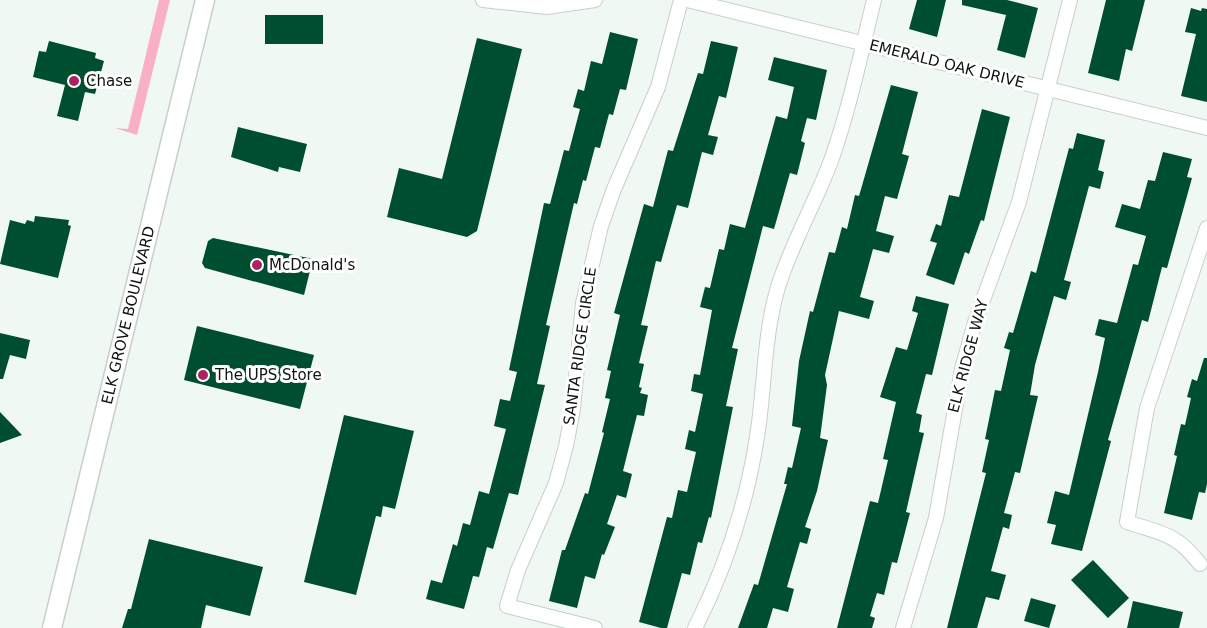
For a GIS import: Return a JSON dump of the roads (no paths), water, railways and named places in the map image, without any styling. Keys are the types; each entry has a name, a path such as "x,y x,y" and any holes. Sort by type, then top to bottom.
{"main road":[{"name":"ELK GROVE BOULEVARD","path":"52,628 205,0"}],"street":[{"path":"483,0 547,7 595,0"},
{"name":"SANTA RIDGE CIRCLE","path":"595,628 507,606 518,570 556,483 566,446 573,409 583,303 601,226 614,189 658,87 681,0"},
{"name":"EMERALD OAK DRIVE","path":"687,0 1207,128"},
{"path":"695,628 733,543 744,504 758,427 768,328 778,287 832,158 874,0"},
{"name":"ELK RIDGE WAY","path":"903,628 922,572 936,518 962,369 976,319 1019,202 1070,0"},
{"path":"1200,564 1184,544 1127,522 1147,408 1162,355 1188,292 1207,228"}],"place":[{"name":"Chase","path":"74,81"},
{"name":"McDonald's","path":"257,265"},
{"name":"The UPS Store","path":"203,375"}]}
